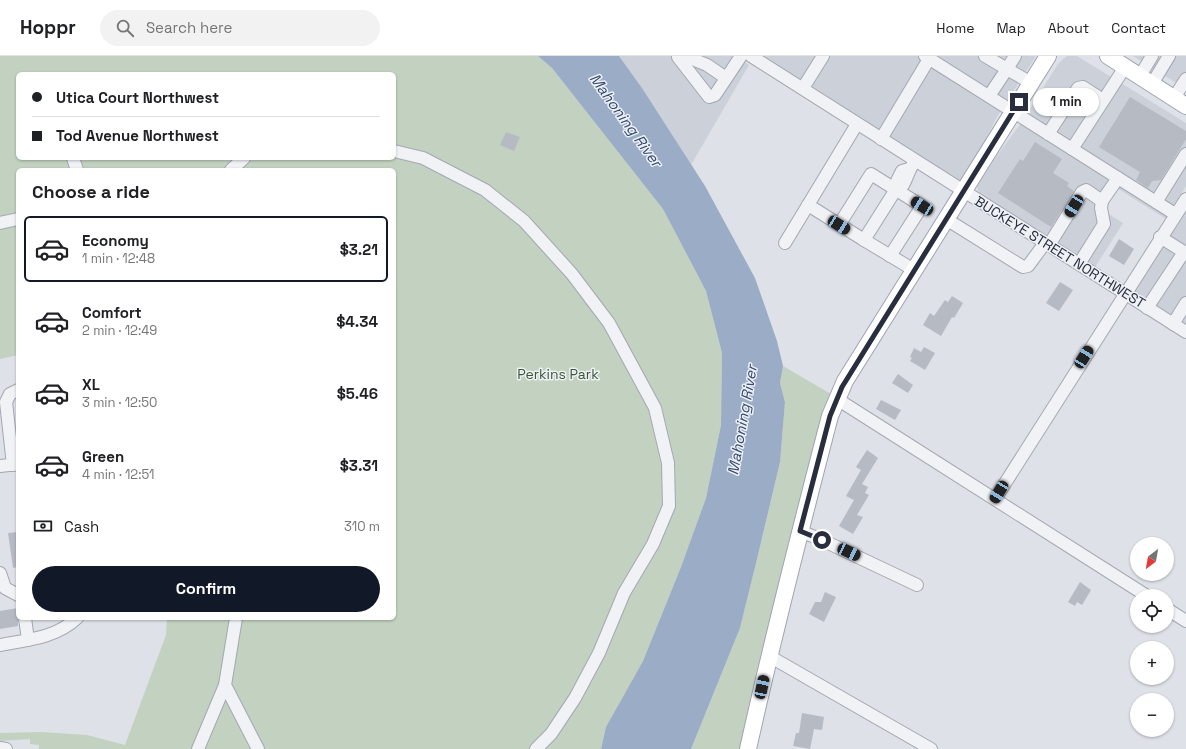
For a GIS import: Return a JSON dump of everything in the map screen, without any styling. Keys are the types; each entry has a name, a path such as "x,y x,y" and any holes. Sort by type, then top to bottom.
{"main road":[{"path":"748,749 800,531 830,416 837,399 845,381 1048,56"},
{"path":"1108,56 1180,102"}],"street":[{"path":"680,56 678,57 709,97 715,95 741,56"},
{"path":"685,56 707,65 726,78"},
{"name":"BUCKEYE STREET NORTHWEST","path":"751,56 881,139 912,165 963,191 1186,332"},
{"path":"802,88 823,56"},
{"path":"985,56 1031,83"},
{"path":"989,96 1015,56"},
{"path":"1146,80 1152,56"},
{"path":"1146,80 1169,56"},
{"path":"881,139 927,57 1175,214"},
{"path":"1072,149 1125,67"},
{"path":"1180,102 1186,79"},
{"path":"1048,134 1078,88 1083,87 1103,100"},
{"path":"785,243 857,124"},
{"path":"396,151 423,158 485,190 524,221 572,274 609,322 655,408 668,462 668,506 653,544 624,593 599,654 575,698 551,734 536,749"},
{"path":"1156,202 1186,154"},
{"path":"233,168 242,160"},
{"path":"864,240 897,188 897,181 902,171 912,165"},
{"path":"839,225 871,174 897,188 922,206 890,256"},
{"path":"1079,264 1104,224 1101,208 1102,201 1118,178"},
{"path":"946,219 1023,267 1028,266 1047,244 1082,192 1086,190 1102,201"},
{"path":"995,499 1124,293 1186,198"},
{"path":"808,205 914,270"},
{"path":"0,223 16,219"},
{"path":"1147,308 1184,252 1160,237"},
{"path":"1173,324 1186,303"},
{"path":"0,466 16,464 3,413 10,394 16,391"},
{"path":"837,399 1136,589"},
{"path":"800,531 917,585"},
{"path":"0,573 5,588 16,593"},
{"path":"1174,613 1186,621"},
{"path":"25,620 28,640"},
{"path":"0,645 51,635 74,620"},
{"path":"198,749 225,685 236,620"},
{"path":"769,656 931,749"},
{"path":"225,685 258,749"},
{"path":"0,748 6,749"}],"shaded area":[{"path":"619,56 735,56 749,65 691,165 642,88"},
{"path":"762,56 1036,56 997,117 966,178 960,181 952,178"},
{"path":"1067,56 1077,56 1186,123 1186,186 1166,219 1117,188 1104,211 1123,223 1094,269 979,194 977,187 977,182 1019,126 1058,64"},
{"path":"1133,56 1186,56 1186,89"},
{"path":"1186,211 1186,327 1135,295 1134,292"}],"green space":[{"name":"Perkins Park","path":"0,56 538,56 552,68 663,209 706,291 722,353 721,425 706,498 681,567 643,661 606,727 601,749 39,749 39,745 30,744 30,739 0,741 0,733 40,732 87,735 125,745 166,635 167,620 396,620 396,168 16,168 16,355 0,359"},
{"path":"783,366 831,394 824,408 740,749 691,749 740,628 757,559 780,462 785,402 780,383"}],"water":[{"name":"Mahoning River","path":"538,56 619,56 642,88 705,186 755,278 777,341 783,366 780,383 785,402 780,462 757,559 740,628 691,749 601,749 606,727 643,661 681,567 706,498 721,425 722,353 706,291 663,209 552,68"}],"building":[{"path":"1130,97 1186,131 1186,139 1161,180 1152,181 1148,188 1136,180 1140,172 1099,147"},
{"path":"506,132 520,137 514,151 500,145"},
{"path":"1035,142 1062,159 1053,173 1069,183 1067,186 1074,191 1051,227 998,193 1020,159 1023,161"},
{"path":"1119,239 1134,249 1124,265 1109,256"},
{"path":"1060,282 1073,290 1059,311 1046,303"},
{"path":"952,296 963,303 954,318 952,317 941,336 923,325 930,313 934,316 945,300 948,302"},
{"path":"924,347 935,353 925,370 910,361 914,348 921,352"},
{"path":"898,374 913,385 908,393 892,383"},
{"path":"881,400 901,410 895,420 876,409"},
{"path":"867,450 878,458 862,484 868,487 865,493 869,495 857,515 863,517 853,534 839,526 854,500 846,496 861,470 856,467"},
{"path":"16,532 16,567 13,568 8,533"},
{"path":"1080,582 1091,590 1082,605 1077,602 1075,606 1068,602"},
{"path":"825,592 836,597 824,622 809,614 815,602 821,602"},
{"path":"16,608 16,620 18,620 18,626 0,629 0,611"},
{"path":"802,713 824,717 822,730 814,729 810,749 793,746 796,733 799,733"}],"route":[{"path":"822,540 800,531 830,416 842,387 1019,102"}]}
